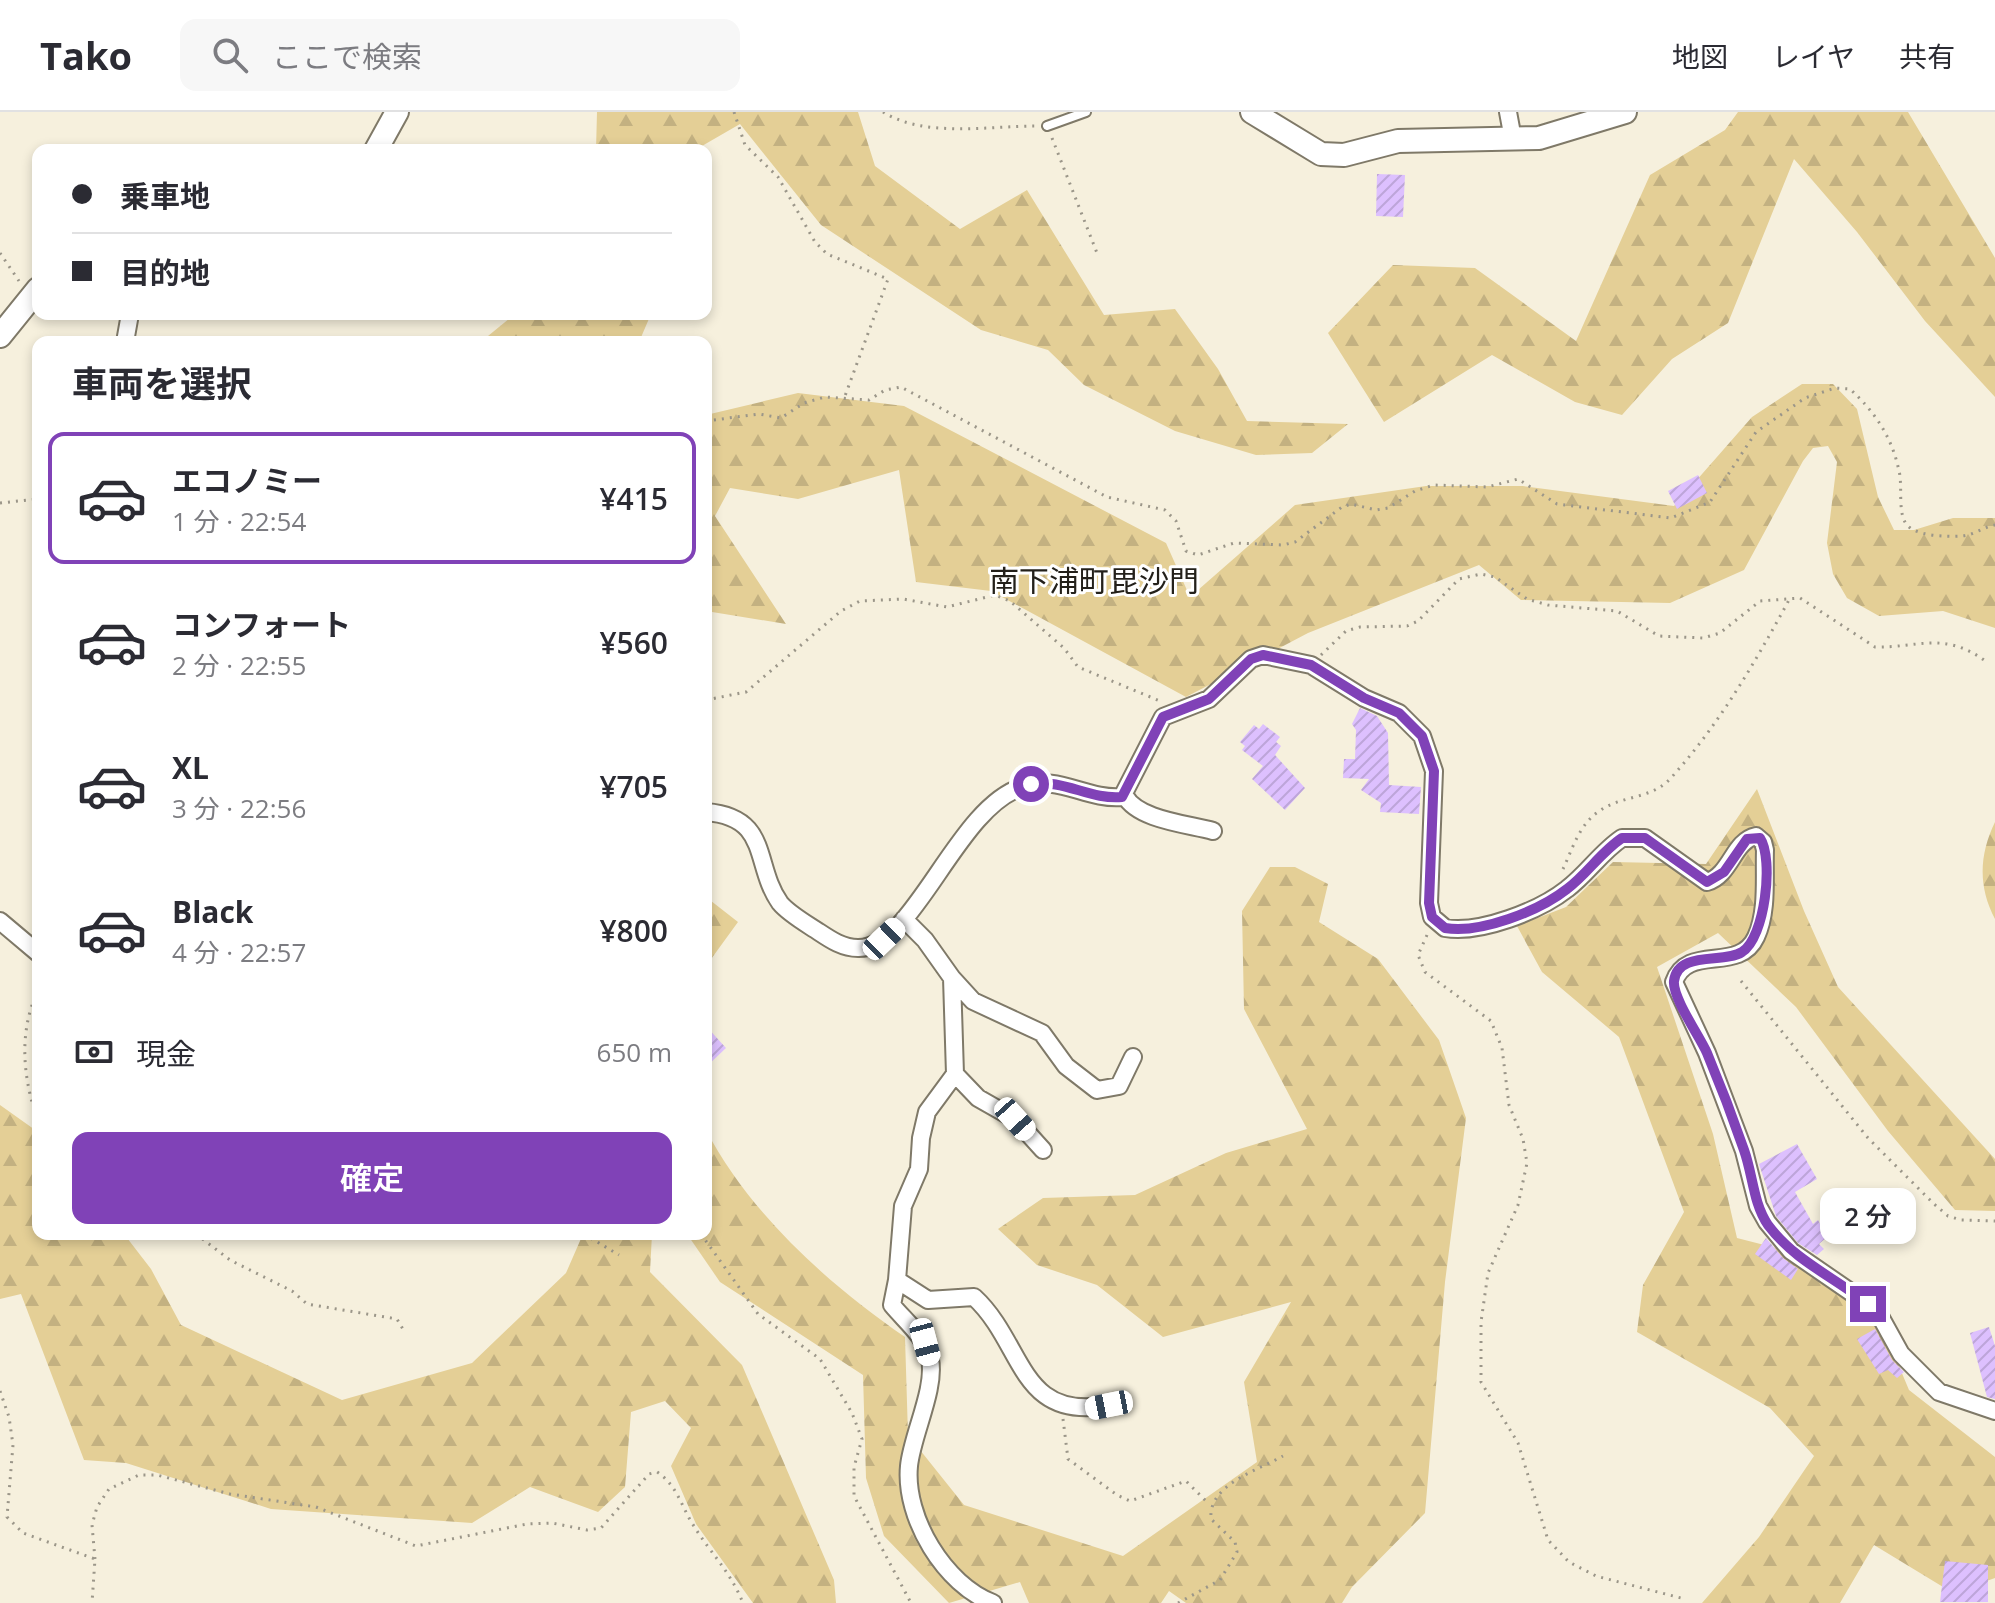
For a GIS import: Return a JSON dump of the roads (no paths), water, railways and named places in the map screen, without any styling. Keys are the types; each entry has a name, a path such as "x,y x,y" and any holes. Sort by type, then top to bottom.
{"street":[{"path":"379,144 397,112"},
{"path":"1252,112 1321,154 1344,155 1398,141 1513,139 1552,135 1625,112"},
{"path":"1508,112 1513,139"},
{"path":"0,336 32,296"},
{"path":"1125,796 1159,721 1209,699 1255,656 1270,655 1311,665 1364,698 1399,713 1415,727 1427,746 1436,782 1429,903 1437,924 1454,930 1497,924 1565,891 1608,848 1628,837 1650,841 1707,882 1724,872 1747,839 1760,838 1765,850 1764,888 1763,912 1756,937 1736,956 1701,960 1684,966 1674,982 1707,1053 1744,1151 1758,1206 1791,1251 1874,1310 1901,1354 1939,1392 1995,1411"},
{"path":"712,813 731,817 746,827 757,840 780,902 831,940 847,947 865,948 884,939 904,919 986,807 1008,792 1031,784 1055,782 1100,797 1125,796"},
{"path":"1125,796 1129,803 1144,811 1213,831"},
{"path":"904,919 925,940 973,1001 1042,1033 1066,1066 1097,1090 1119,1086 1133,1057"},
{"path":"0,921 32,948"},
{"path":"952,978 955,1074 927,1112 919,1169 903,1206 892,1305 925,1342 931,1363 909,1464 908,1492 938,1562 972,1591 993,1603"},
{"path":"955,1074 978,1098 1015,1119 1043,1150"},
{"path":"897,1280 928,1300 974,1297 1005,1334 1030,1385 1049,1399 1086,1409 1109,1405"}],"lane":[{"path":"1047,126 1086,112"}],"district":[{"name":"南下浦町毘沙門","path":"1094,580"}]}
